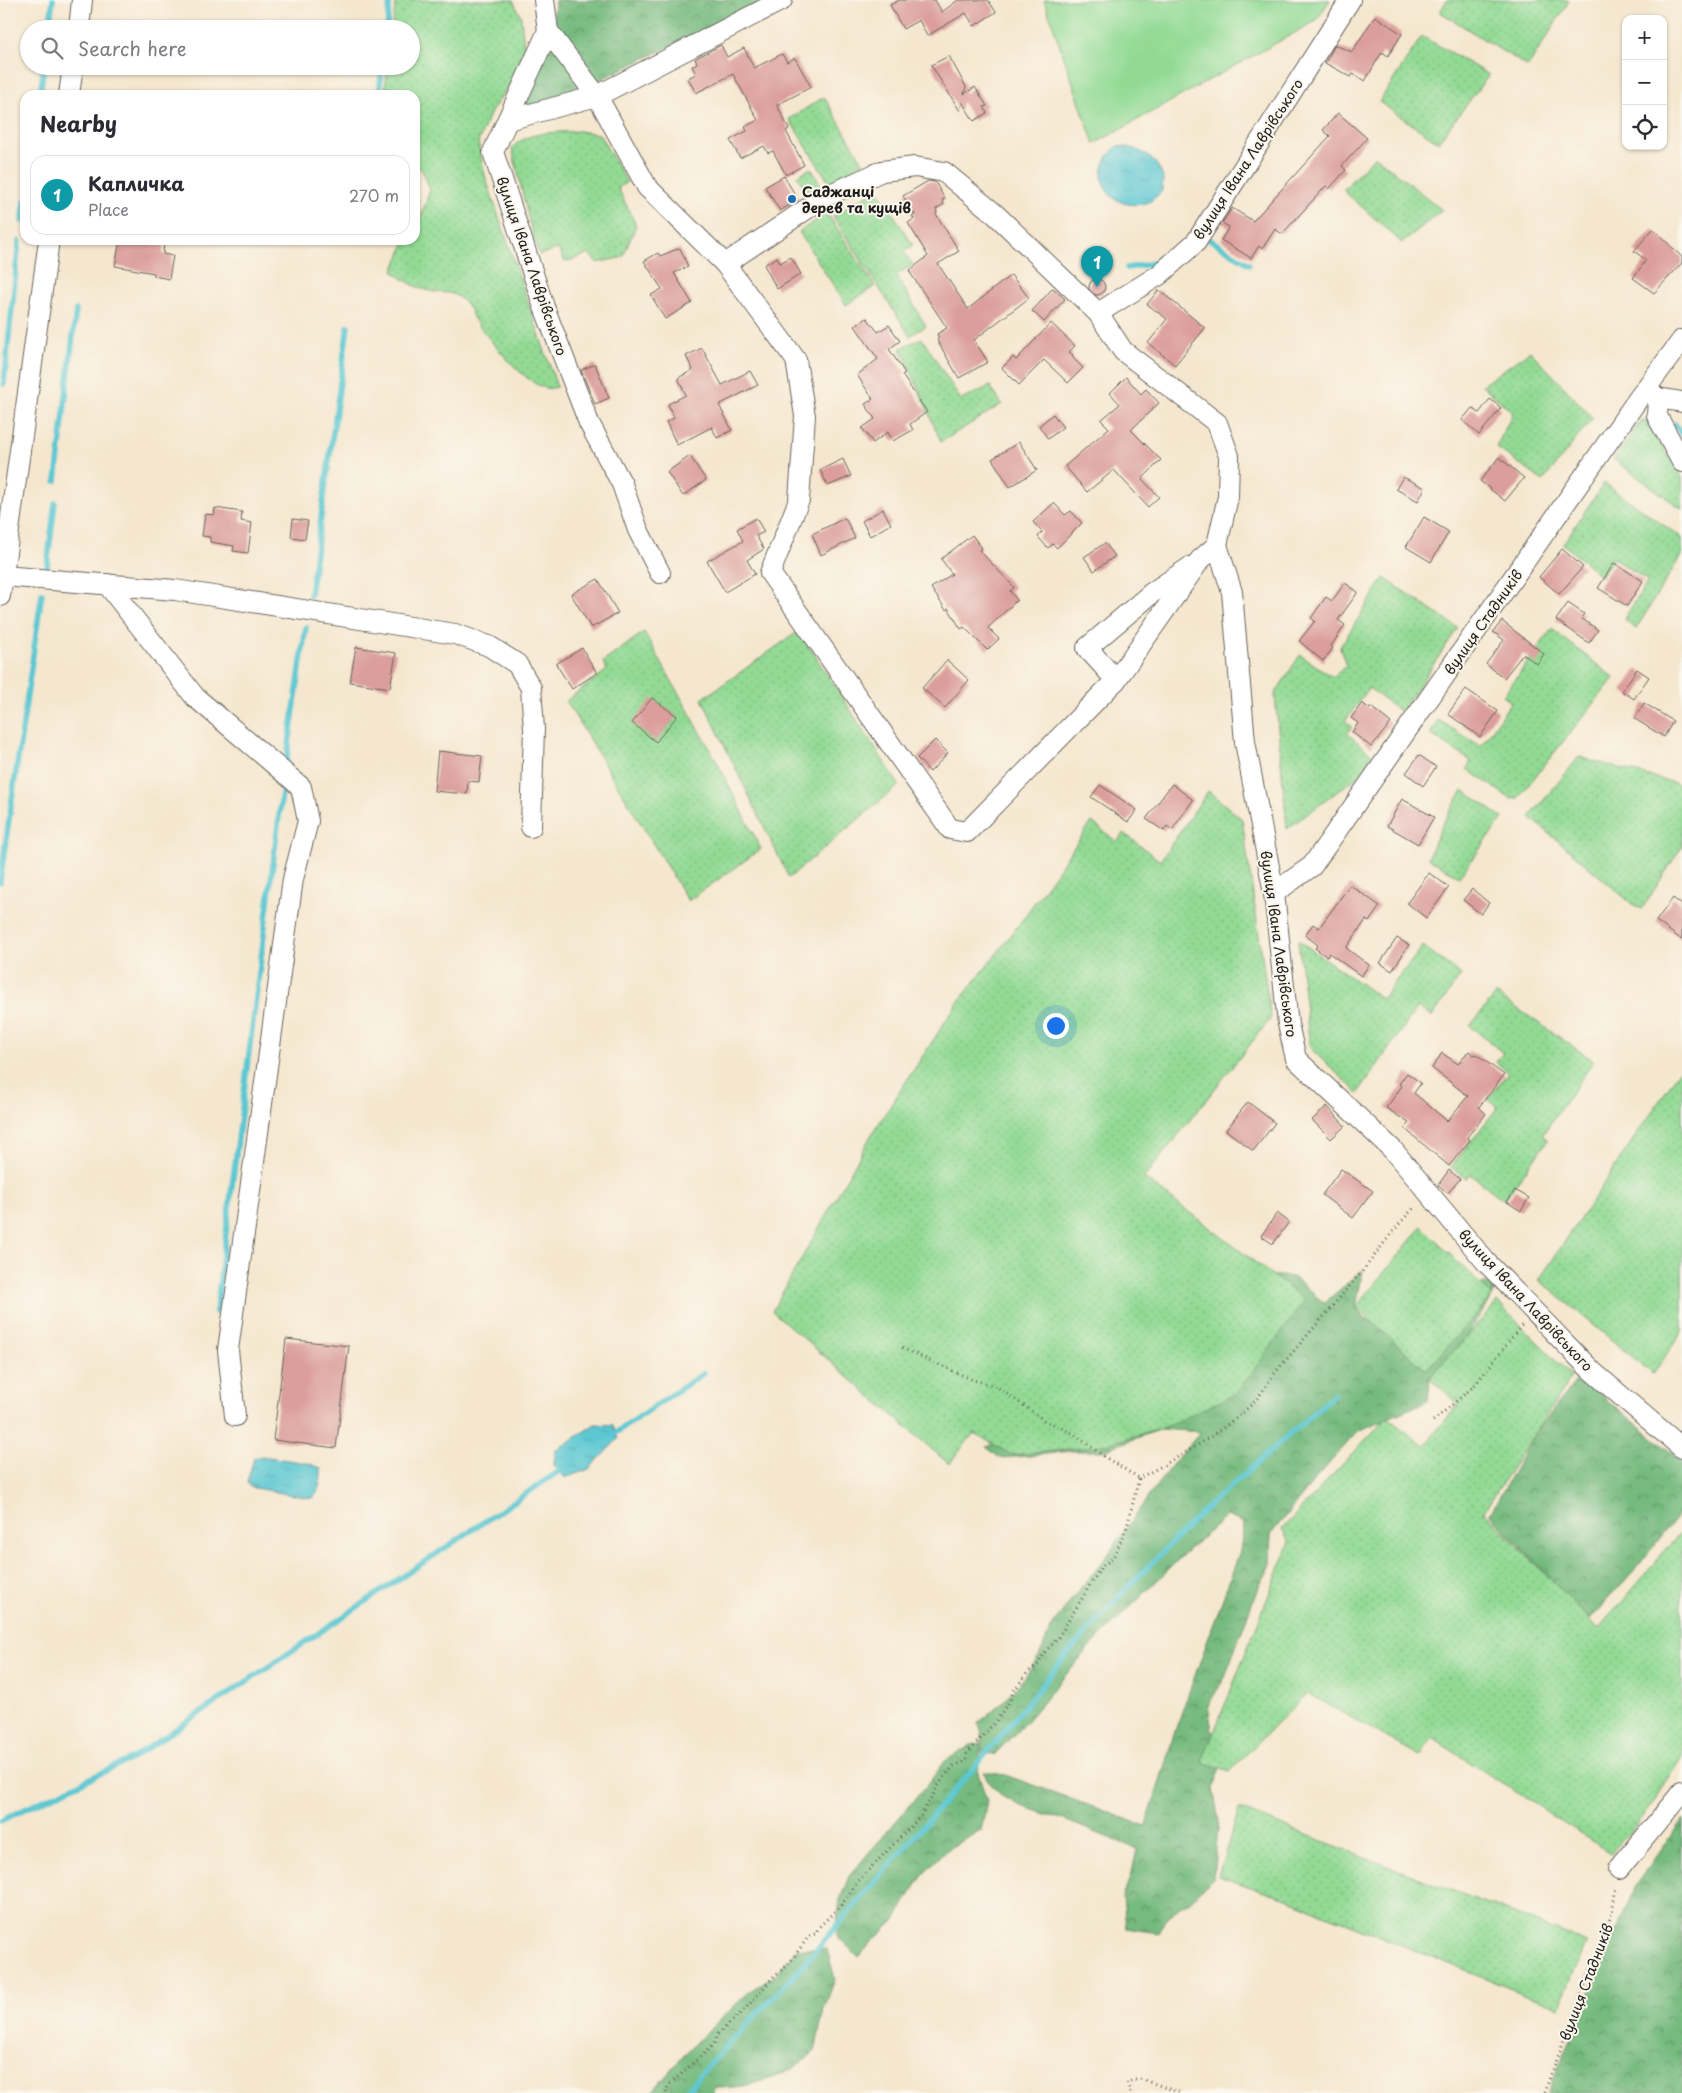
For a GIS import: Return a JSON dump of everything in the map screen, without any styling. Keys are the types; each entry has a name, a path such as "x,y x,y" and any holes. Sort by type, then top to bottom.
{"street":[{"path":"79,20 82,0"},
{"path":"544,0 548,32 597,96 647,187 725,264 796,360 805,416 799,500 770,573 950,829 967,832 1116,680 1200,560"},
{"path":"508,120 597,96 782,0"},
{"name":"вулиця Івана Лаврівського","path":"1098,314 1159,275 1196,242 1350,0"},
{"name":"вулиця Івана Лаврівського","path":"548,32 493,152 544,307 589,423 622,484 638,530 660,573"},
{"path":"70,90 72,75"},
{"path":"725,264 826,196 882,171 915,167 944,172 995,214 1098,314 1122,351 1217,423 1229,456 1228,497 1217,545 1200,560 1153,592 1087,648 1116,680"},
{"path":"0,596 48,245"},
{"name":"вулиця Стадників","path":"1274,893 1312,866 1652,393 1682,340"},
{"path":"1682,402 1652,393 1657,416 1682,462"},
{"name":"вулиця Івана Лаврівського","path":"1217,545 1232,592 1245,742 1274,893 1288,1024 1296,1059 1392,1149 1486,1262 1592,1371 1682,1448"},
{"path":"3,576 175,590 455,634 489,646 517,664 532,688 534,729 531,827"},
{"path":"107,584 195,697 300,787 308,821 293,879 228,1350 235,1416"},
{"path":"1619,1869 1682,1792"}],"path":[{"path":"666,2093 668,2086 714,2044 718,2035 746,2008 774,1975 788,1965 809,1936 816,1934 818,1927 842,1904 858,1881 920,1818 938,1786 954,1766 966,1761 968,1754 997,1720 1013,1692 1028,1672 1039,1664 1043,1654 1058,1638 1102,1567 1113,1558 1127,1526 1139,1478 1166,1464 1204,1440 1228,1424 1252,1404 1271,1378 1353,1282 1405,1216 1429,1194"},
{"path":"1432,1421 1474,1386 1533,1310"},
{"path":"902,1348 974,1380 996,1386 1044,1420 1072,1433 1108,1459 1139,1478"},
{"name":"вулиця Стадників","path":"1544,2093 1612,1913 1619,1869"},
{"path":"1130,2093 1127,2082 1140,2079 1181,2093"}],"green space":[{"path":"396,0 513,0 521,17 524,47 514,78 491,112 478,142 485,176 557,387 546,388 536,384 517,369 476,322 467,305 457,296 421,288 408,282 393,271 404,245 420,245 420,219 430,189 420,168 420,90 385,90 387,75 420,75 420,20 393,20"},
{"path":"555,0 764,0 595,82 586,98 525,107 524,100 552,37"},
{"path":"1044,0 1330,0 1316,21 1094,144"},
{"path":"1447,0 1569,1 1528,67 1440,12"},
{"path":"1422,36 1489,75 1438,142 1379,102"},
{"path":"824,97 863,162 830,184 789,119"},
{"path":"579,131 599,134 627,182 618,188 636,225 623,257 597,263 589,254 565,262 558,249 539,255 512,148 519,142 534,135"},
{"path":"1375,156 1442,210 1402,243 1343,190"},
{"path":"811,168 823,189 810,197 797,176"},
{"path":"877,189 913,245 904,252 913,265 896,275 926,326 910,336 833,216"},
{"path":"827,213 875,286 846,305 799,232"},
{"path":"922,338 961,400 990,386 1002,404 941,442 901,348"},
{"path":"1530,351 1593,418 1543,481 1496,447 1513,413 1482,385"},
{"path":"1643,419 1652,429 1682,477 1682,509 1613,459"},
{"path":"1604,483 1682,538 1682,554 1636,629 1624,619 1648,581 1613,558 1601,576 1563,544"},
{"path":"1384,578 1458,628 1401,712 1369,688 1345,721 1352,727 1347,733 1373,756 1357,777 1287,829 1275,694 1300,655 1333,677 1346,666 1340,647"},
{"path":"1552,629 1614,678 1518,798 1511,799 1467,769 1471,761 1430,734 1438,720 1481,746 1511,702 1503,696"},
{"path":"799,631 899,785 789,878 702,699"},
{"path":"644,632 714,756 761,849 688,901 566,701 607,670 603,662"},
{"path":"1579,757 1682,785 1682,846 1642,909 1632,904 1530,817"},
{"path":"1463,790 1503,818 1459,877 1428,858 1443,823"},
{"path":"1208,791 1242,819 1271,1018 1144,1178 1305,1300 1237,1393 1161,1429 1094,1447 1012,1455 974,1433 949,1464 772,1311 872,1134 954,1008 1012,934 1092,822 1117,842 1124,833 1160,861"},
{"path":"1298,940 1382,999 1423,946 1461,975 1432,1017 1418,1007 1358,1093 1310,1048"},
{"path":"1496,994 1594,1061 1542,1135 1548,1140 1504,1200 1470,1174 1466,1179 1451,1167 1498,1107 1488,1099 1508,1073 1496,1062 1503,1053 1470,1026"},
{"path":"1682,1067 1682,1332 1653,1374 1539,1280"},
{"path":"1422,1226 1492,1296 1426,1370 1356,1307"},
{"path":"1363,1270 1356,1307 1364,1319 1401,1332 1485,1283 1494,1287 1492,1296 1462,1343 1430,1378 1428,1401 1358,1431 1318,1476 1271,1534 1270,1567 1257,1590 1224,1679 1208,1705 1212,1731 1224,1760 1213,1789 1219,1820 1213,1878 1191,1900 1166,1918 1158,1933 1126,1928 1123,1897 1137,1849 1067,1821 1024,1807 1003,1797 987,1780 984,1772 1005,1775 1146,1826 1176,1728 1240,1551 1244,1523 1227,1516 1189,1549 1087,1650 1024,1724 994,1755 982,1754 982,1733 978,1723 1004,1701 1026,1675 1039,1656 1049,1632 1060,1615 1109,1553 1164,1475 1201,1432 1161,1429 1101,1451 1070,1451 1030,1456 1000,1458 986,1447 1006,1441 1264,1275 1294,1277 1324,1303"},
{"path":"1497,1302 1572,1376 1484,1511 1599,1629 1682,1531 1682,1757 1643,1817 1611,1853 1432,1738 1420,1756 1307,1693 1230,1771 1202,1762 1290,1542 1282,1529 1387,1417 1424,1446 1459,1404 1430,1378"},
{"path":"1579,1377 1682,1461 1682,1509 1639,1565 1589,1620 1490,1514 1536,1432"},
{"path":"981,1743 978,1773 987,1801 981,1831 951,1847 928,1868 895,1920 859,1957 837,1936 838,1905 849,1876 927,1785 945,1761 971,1745"},
{"path":"1239,1809 1587,1942 1559,2008 1292,1901 1218,1876"},
{"path":"1682,1819 1682,2093 1548,2093 1635,1886"},
{"path":"796,1949 827,1949 835,1979 824,2009 815,2051 793,2068 773,2078 754,2084 715,2088 713,2093 651,2093 693,2045 750,1991 776,1974"}],"water":[{"path":"1117,146 1124,146 1144,153 1159,168 1163,178 1162,191 1149,202 1137,205 1127,204 1111,196 1106,189 1102,172 1106,160"},
{"path":"595,1424 613,1425 618,1439 589,1469 565,1478 554,1465 555,1451"},
{"path":"262,1456 307,1463 321,1468 320,1484 315,1495 312,1498 250,1487 247,1482 254,1458"}],"building":[{"path":"899,0 935,0 942,12 958,0 988,0 996,12 974,26 966,13 927,36 919,20 903,29 890,5"},
{"path":"1375,16 1402,34 1388,56 1382,52 1365,81 1353,74 1351,77 1325,63 1335,45 1352,52"},
{"path":"721,45 727,57 744,48 754,68 782,54 787,62 795,58 811,87 777,105 789,129 786,131 804,165 786,175 773,151 768,153 764,146 740,158 730,140 747,131 745,127 758,120 733,74 696,93 688,78 696,74 692,66 697,63 695,59"},
{"path":"949,56 966,87 964,94 975,87 987,106 984,107 987,113 974,121 962,102 960,111 931,65"},
{"path":"1338,113 1367,138 1342,166 1346,170 1329,189 1326,186 1282,234 1275,229 1262,249 1259,246 1251,258 1221,240 1229,227 1222,223 1232,208 1253,221 1330,136 1323,130"},
{"path":"784,176 798,200 780,211 765,187"},
{"path":"928,181 935,182 945,199 942,200 944,204 936,209 936,214 959,251 938,264 968,309 1011,275 1029,298 974,340 988,362 959,378 937,340 939,338 937,334 947,328 909,271 928,256 908,223 914,219 912,216 915,215 903,196"},
{"path":"1653,229 1682,257 1682,263 1654,293 1633,278 1646,260 1634,251"},
{"path":"119,245 164,245 163,254 173,256 169,279 154,276 154,273 115,266"},
{"path":"680,248 688,267 674,273 692,303 665,319 651,295 662,289 644,261 658,253 660,256"},
{"path":"777,257 780,263 791,257 801,274 777,289 764,265"},
{"path":"1094,279 1100,279 1105,284 1103,293 1094,295 1089,290 1089,284"},
{"path":"1053,288 1065,299 1044,322 1032,311"},
{"path":"1159,290 1205,328 1175,365 1148,343 1167,319 1147,304"},
{"path":"867,318 878,332 889,325 900,341 889,349 905,373 902,375 927,412 910,424 913,430 893,441 888,432 873,443 862,428 875,419 865,404 873,399 857,375 878,359 855,326"},
{"path":"1051,323 1075,346 1069,352 1083,368 1068,383 1044,360 1019,385 1002,368 1013,357 1016,360"},
{"path":"702,348 722,385 750,371 758,385 719,405 732,430 717,438 712,427 677,445 666,422 674,418 668,404 686,395 678,378 693,370 686,356"},
{"path":"595,364 609,398 595,404 581,370"},
{"path":"1126,377 1141,394 1146,389 1159,403 1131,430 1161,460 1142,479 1159,497 1148,507 1114,470 1087,492 1065,466 1109,428 1101,420 1120,404 1110,393"},
{"path":"1490,399 1501,408 1479,435 1462,420 1472,408 1479,413"},
{"path":"1053,414 1063,427 1048,439 1039,426"},
{"path":"1019,442 1037,470 1010,487 992,459"},
{"path":"690,456 706,480 683,496 667,472"},
{"path":"1499,457 1524,478 1505,501 1480,481"},
{"path":"843,459 851,476 828,486 820,470"},
{"path":"1403,477 1425,488 1418,501 1396,489"},
{"path":"1054,503 1065,515 1071,511 1082,523 1057,548 1053,544 1048,548 1038,537 1042,532 1033,522"},
{"path":"215,508 242,512 241,521 252,523 248,553 233,551 234,546 210,542 210,537 202,536 205,514 214,515"},
{"path":"883,509 891,524 870,536 862,521"},
{"path":"1424,517 1449,532 1431,562 1406,547"},
{"path":"756,518 764,532 756,536 764,549 747,560 755,574 725,592 707,561 743,541 737,529"},
{"path":"845,518 855,538 821,555 812,534"},
{"path":"293,519 308,521 305,539 291,537"},
{"path":"972,535 982,548 979,550 1014,587 1010,591 1017,600 988,628 999,639 987,650 964,627 961,629 948,608 946,610 931,588 952,574 941,559"},
{"path":"1105,543 1115,556 1094,571 1084,557"},
{"path":"1562,549 1583,567 1559,594 1539,577"},
{"path":"1614,563 1643,581 1627,606 1598,588"},
{"path":"598,579 618,613 591,628 571,594"},
{"path":"1345,583 1358,592 1338,620 1345,625 1331,646 1333,648 1323,661 1299,641 1315,621 1311,618 1326,597 1332,601"},
{"path":"1568,603 1584,614 1581,618 1598,630 1589,643 1556,620"},
{"path":"1502,621 1544,654 1537,664 1523,654 1504,678 1486,664 1504,640 1493,632"},
{"path":"356,647 396,653 390,688 350,682"},
{"path":"582,648 597,673 572,689 556,664"},
{"path":"947,660 969,680 945,708 922,688"},
{"path":"1637,669 1649,677 1634,699 1622,691"},
{"path":"1466,689 1498,711 1480,737 1448,714"},
{"path":"652,698 677,716 656,742 632,723"},
{"path":"1362,703 1370,709 1371,707 1391,723 1371,747 1352,732 1358,723 1351,718"},
{"path":"1644,703 1673,721 1664,737 1635,719"},
{"path":"935,740 948,753 930,772 917,758"},
{"path":"438,751 482,756 479,782 468,781 467,794 434,791"},
{"path":"1419,755 1436,767 1423,786 1406,773"},
{"path":"1172,784 1193,800 1172,830 1167,826 1164,831 1146,819"},
{"path":"1100,785 1137,810 1128,822 1091,797"},
{"path":"1402,799 1434,817 1418,844 1387,826"},
{"path":"1429,873 1449,887 1426,918 1407,903"},
{"path":"1350,885 1380,906 1369,922 1366,920 1346,948 1369,965 1361,976 1329,953 1327,957 1315,948 1318,945 1305,935 1313,924 1319,928"},
{"path":"1472,889 1489,903 1481,914 1463,900"},
{"path":"1673,898 1682,905 1682,940 1656,921"},
{"path":"1397,938 1409,945 1392,971 1380,963"},
{"path":"1469,1051 1504,1075 1479,1107 1486,1114 1467,1137 1470,1140 1449,1166 1404,1128 1409,1123 1386,1108 1402,1086 1399,1084 1407,1073 1421,1083 1414,1093 1447,1121 1468,1096 1432,1068 1442,1053 1458,1064"},
{"path":"1248,1102 1275,1123 1253,1151 1226,1130"},
{"path":"1327,1106 1345,1126 1331,1139 1312,1120"},
{"path":"1341,1169 1373,1191 1353,1218 1322,1195"},
{"path":"1449,1170 1460,1179 1448,1193 1438,1185"},
{"path":"1515,1190 1529,1198 1521,1211 1507,1202"},
{"path":"1277,1213 1289,1222 1273,1244 1261,1236"},
{"path":"286,1339 349,1346 336,1448 273,1440"}],"waterway":[{"path":"50,20 53,0"},
{"path":"388,20 390,0"},
{"path":"41,90 43,75"},
{"path":"380,90 381,75"},
{"path":"1209,239 1249,264"},
{"path":"4,384 19,241"},
{"path":"1127,268 1150,264 1176,250"},
{"path":"56,481 76,310"},
{"path":"310,595 348,326"},
{"path":"1675,424 1682,435"},
{"path":"47,567 55,503"},
{"path":"0,882 42,593"},
{"path":"286,765 306,627"},
{"path":"216,1312 283,785"},
{"path":"611,1436 704,1373"},
{"path":"684,2093 798,1971 996,1742 1067,1654 1122,1593 1204,1510 1334,1395"},
{"path":"0,1821 133,1758 564,1468"}],"place":[{"name":"Саджанці дерев та кущів","path":"792,199"},
{"name":"Капличка","path":"1097,287"}]}
